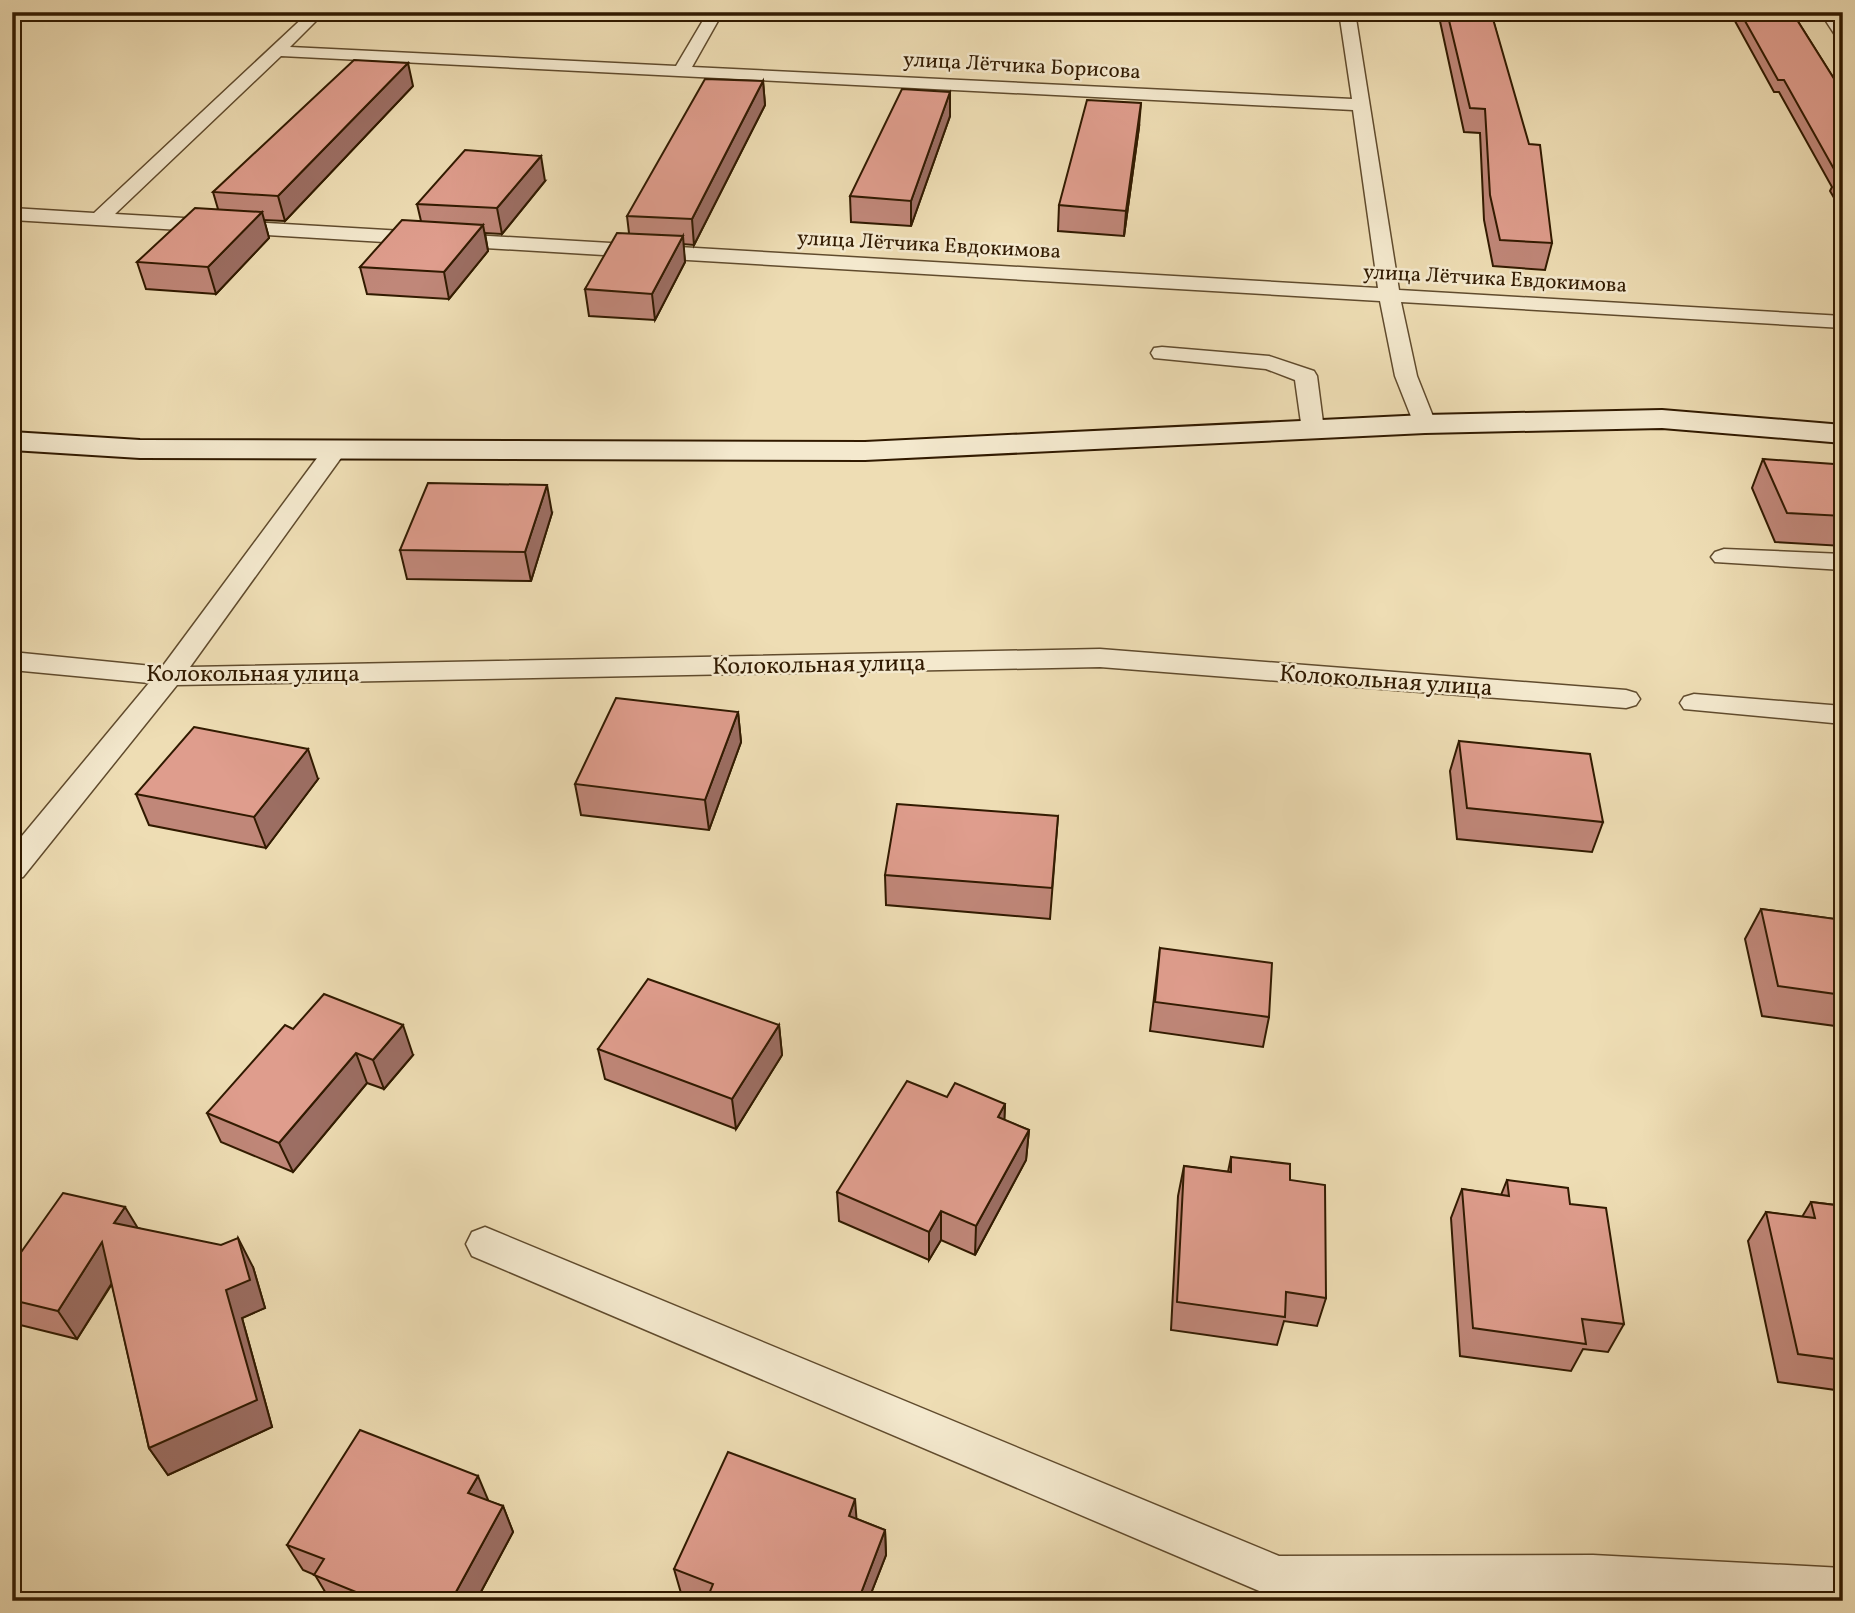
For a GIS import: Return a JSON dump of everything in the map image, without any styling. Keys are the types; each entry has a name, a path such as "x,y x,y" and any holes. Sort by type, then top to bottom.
{"street":[{"path":"12,441 140,449 542,453 865,451 1425,424 1662,419 1843,434"}],"lane":[{"path":"101,217 318,12"},
{"path":"681,71 716,12"},
{"path":"1347,12 1389,294 1406,376 1425,424"},
{"path":"1827,12 1843,35"},
{"name":"улица Лётчика Борисова","path":"276,51 1361,105"},
{"name":"улица Лётчика Евдокимова","path":"12,214 101,217 1843,322"},
{"path":"1162,353 1269,363 1306,376 1312,430"},
{"path":"12,869 169,676 334,451"},
{"path":"1724,557 1843,562"},
{"name":"Колокольная улица","path":"12,661 169,676 1100,658 1626,699"},
{"path":"1695,703 1843,715"},
{"path":"485,1244 1294,1589 1593,1577 1843,1590"}],"building":[{"path":"1447,12 1491,12 1529,144 1540,145 1552,243 1500,240 1490,195 1485,109 1470,108"},
{"path":"1740,12 1792,12 1843,93 1843,191 1835,178 1839,178 1784,80 1778,80"},
{"path":"354,60 408,63 278,196 213,192"},
{"path":"705,79 763,81 692,219 627,216"},
{"path":"902,89 950,92 911,201 850,196"},
{"path":"1087,100 1141,103 1126,211 1059,205"},
{"path":"465,150 541,156 497,208 417,204"},
{"path":"195,208 262,212 208,267 137,262"},
{"path":"402,220 483,225 444,272 360,267"},
{"path":"617,233 683,236 652,294 585,289"},
{"path":"1763,459 1834,464 1843,481 1843,516 1787,513"},
{"path":"428,483 547,485 525,552 400,550"},
{"path":"616,698 738,712 705,800 575,784"},
{"path":"194,727 308,749 254,817 136,794"},
{"path":"1459,741 1590,754 1603,822 1467,808"},
{"path":"897,804 1058,816 1052,888 885,875"},
{"path":"1761,909 1843,920 1843,995 1778,986"},
{"path":"1160,948 1272,963 1269,1017 1155,1002"},
{"path":"648,979 779,1025 732,1099 598,1049"},
{"path":"324,994 403,1025 373,1060 356,1053 279,1143 207,1113 285,1025 293,1029"},
{"path":"907,1081 947,1097 955,1083 1005,1104 998,1117 1029,1130 976,1226 941,1211 929,1232 837,1192"},
{"path":"1231,1157 1290,1164 1290,1180 1325,1185 1326,1298 1286,1292 1285,1317 1177,1302 1184,1166 1231,1172"},
{"path":"1507,1180 1568,1188 1570,1204 1606,1208 1624,1324 1582,1319 1586,1344 1473,1328 1462,1189 1509,1196"},
{"path":"63,1193 125,1207 114,1223 221,1245 238,1238 250,1280 226,1290 257,1400 149,1448 102,1242 58,1311 12,1300 12,1265"},
{"path":"1811,1202 1843,1206 1843,1360 1798,1354 1766,1212 1815,1218"},
{"path":"360,1430 478,1476 468,1493 503,1506 451,1601 378,1601 314,1575 324,1559 287,1545"},
{"path":"728,1452 855,1499 849,1516 885,1530 858,1601 712,1601 707,1599 713,1584 674,1569"}]}
